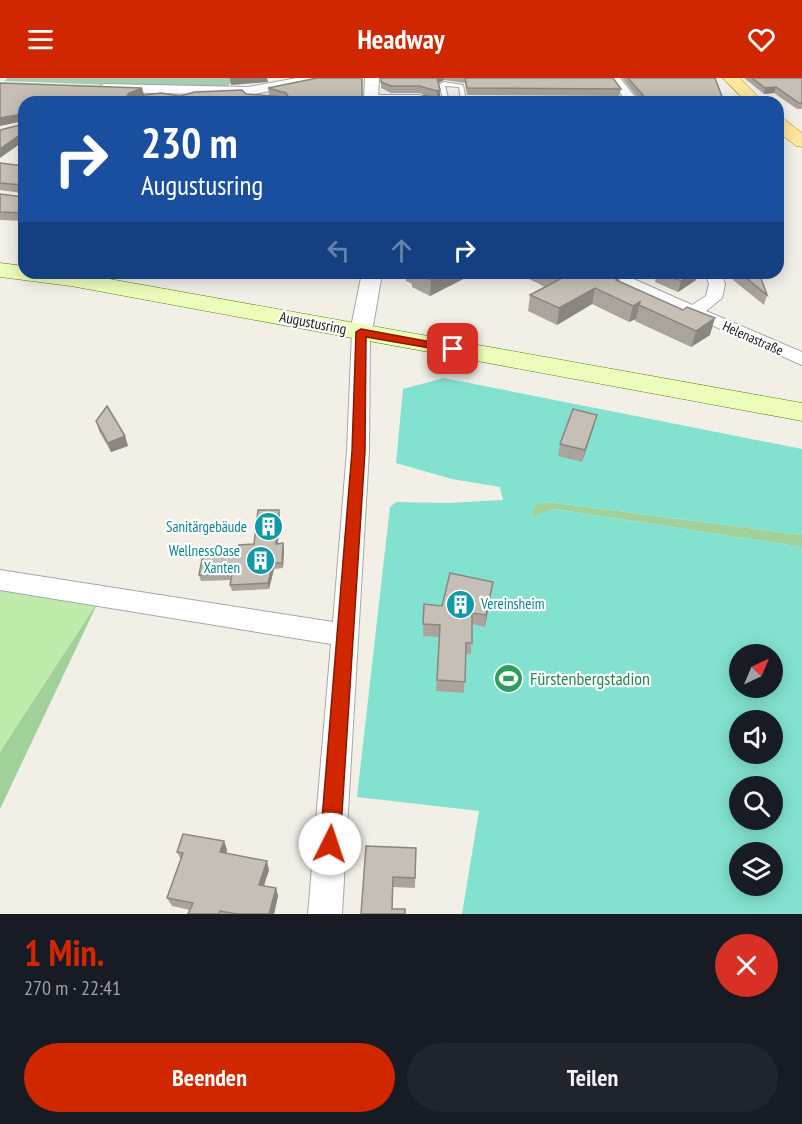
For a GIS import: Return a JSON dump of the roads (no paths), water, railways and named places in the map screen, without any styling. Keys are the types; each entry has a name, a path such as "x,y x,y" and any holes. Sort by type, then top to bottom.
{"main road":[{"path":"731,78 749,96"},
{"path":"784,128 802,142"},
{"name":"Augustusring","path":"0,270 18,272"},
{"name":"Augustusring","path":"71,279 802,412"}],"street":[{"path":"92,87 248,91 284,82 319,78"},
{"path":"371,96 372,78"},
{"path":"614,78 626,96"},
{"path":"275,96 280,93 284,82"},
{"path":"157,96 165,90"},
{"path":"325,914 358,451 361,332 371,279"},
{"name":"Helenastraße","path":"620,279 802,359"},
{"path":"694,311 714,298 717,284 715,279"},
{"path":"0,580 345,635"}],"lane":[{"path":"445,96 442,85 444,84 461,86 467,96"}],"place":[{"name":"Sanitärgebäude","path":"268,527"},
{"name":"WellnessOase Xanten","path":"261,560"},
{"name":"Vereinsheim","path":"460,604"},
{"name":"Fürstenbergstadion","path":"509,679"}]}
